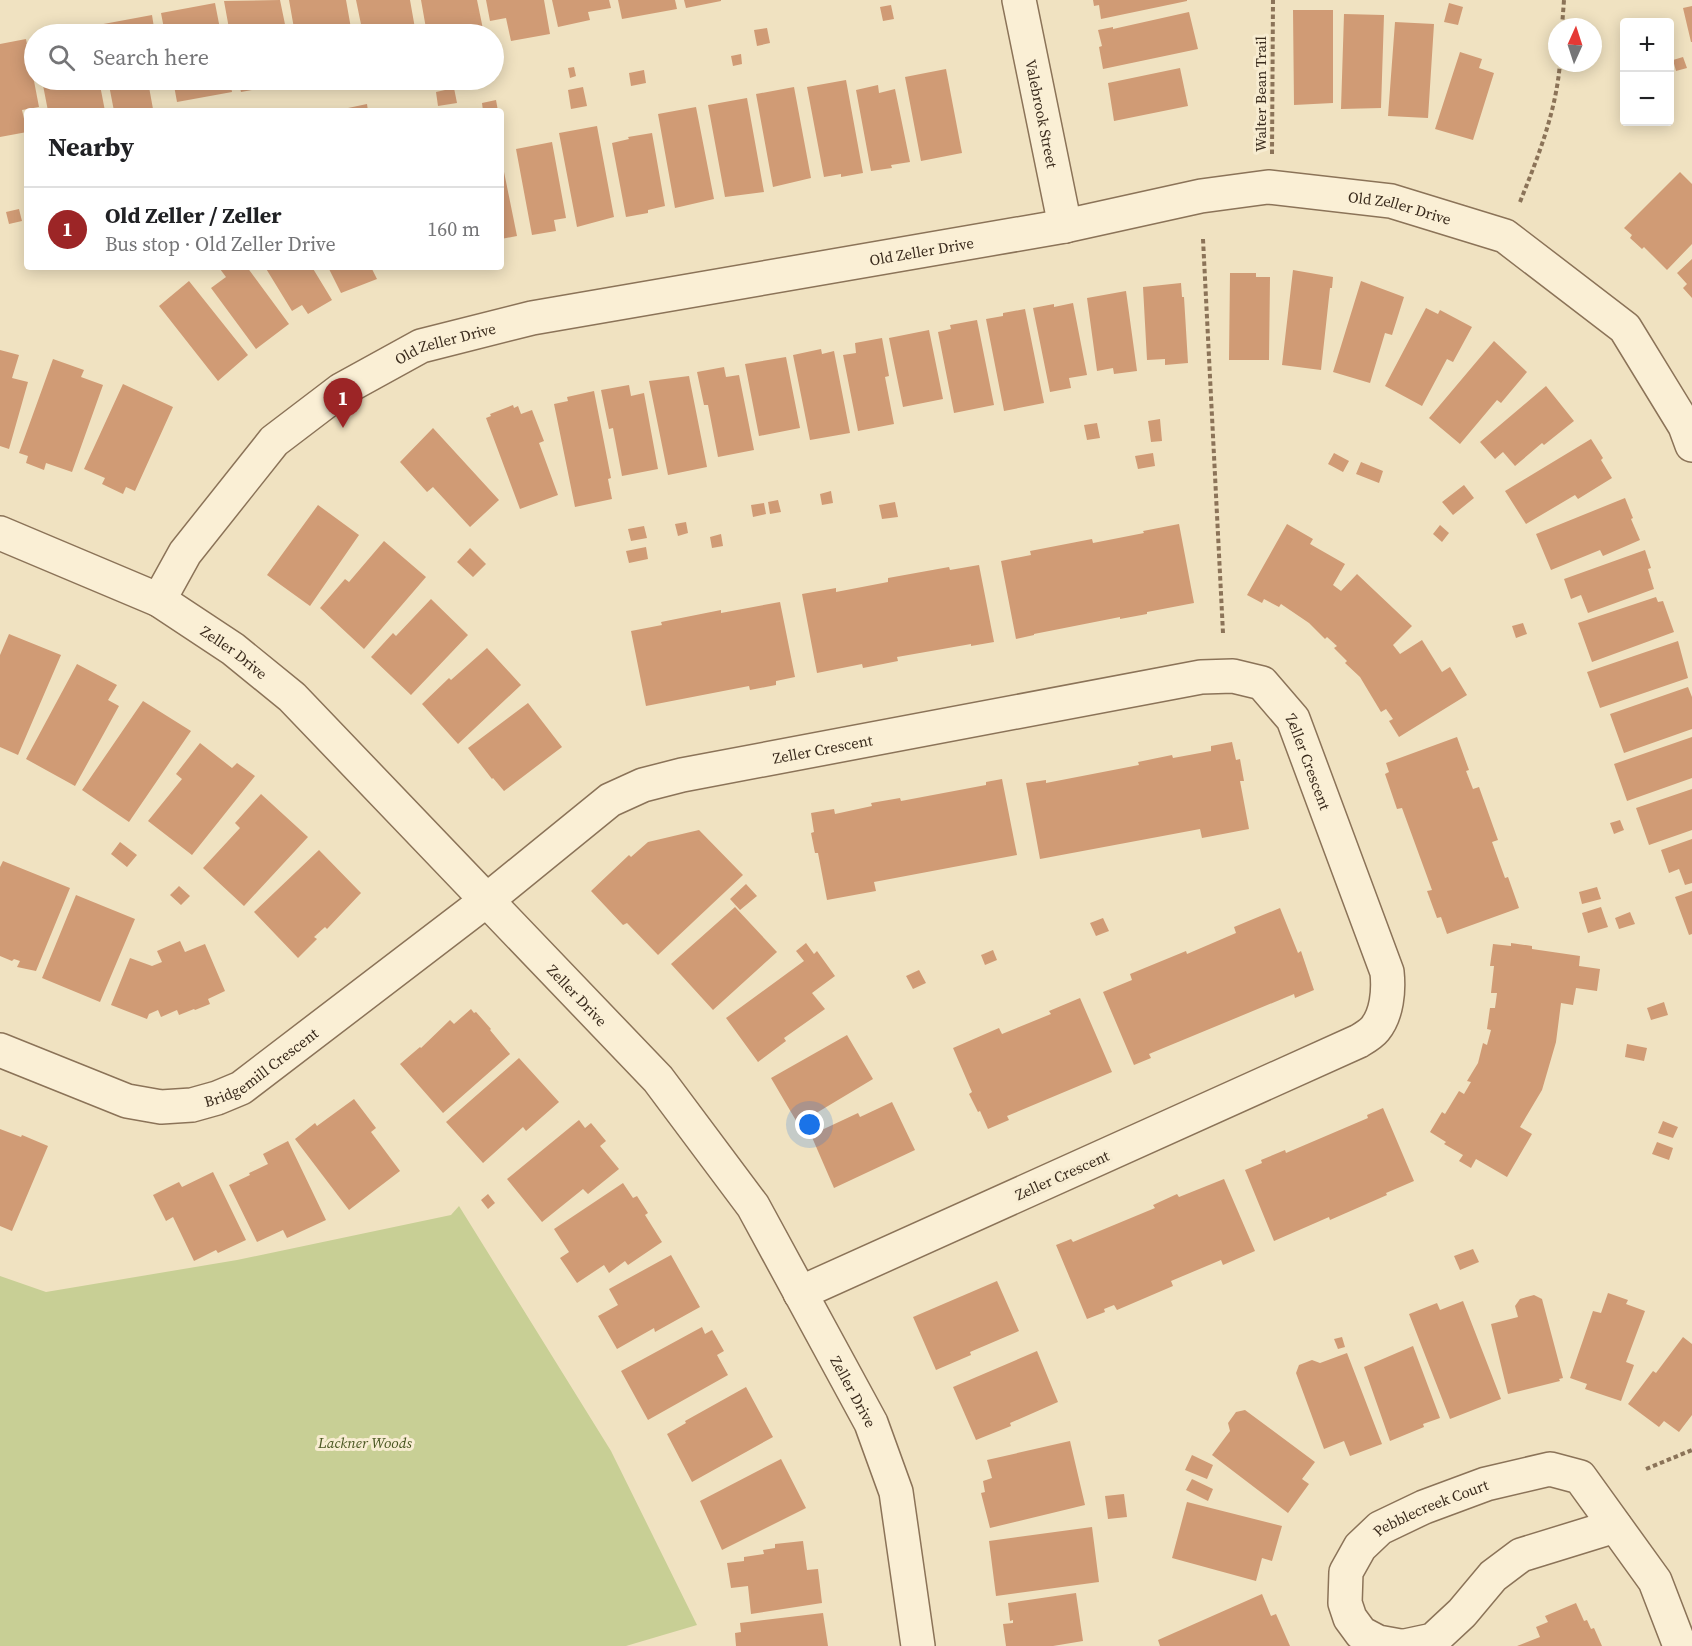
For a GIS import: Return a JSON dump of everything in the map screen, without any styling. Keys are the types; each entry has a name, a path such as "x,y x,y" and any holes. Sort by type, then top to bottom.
{"street":[{"name":"Valebrook Street","path":"1019,0 1065,226"},
{"name":"Old Zeller Drive","path":"159,600 184,553 274,441 341,390 421,346 532,318 1065,226 1201,196 1268,187 1391,201 1505,236 1625,328 1685,426 1692,445"},
{"name":"Zeller Drive","path":"0,533 159,600 233,648 292,697 658,1079 753,1206 871,1423 896,1492 918,1646"},
{"name":"Zeller Crescent","path":"488,900 610,800 643,785 682,775 1201,677 1233,676 1262,683 1293,719 1388,972 1384,1009 1375,1030 1359,1041 800,1293"},
{"name":"Bridgemill Crescent","path":"0,1050 127,1101 162,1107 192,1105 217,1098 241,1089 488,900"},
{"name":"Pebblecreek Court","path":"1616,1526 1521,1555 1494,1576 1433,1640 1403,1646 1378,1642 1360,1633 1350,1618 1345,1603 1346,1572 1360,1547 1380,1528 1424,1507 1486,1484 1550,1469 1580,1477 1616,1526 1655,1581 1680,1646"}],"path":[{"name":"Walter Bean Trail","path":"1268,187 1272,165 1273,0"},
{"path":"1563,18 1564,0"},
{"path":"1520,202 1544,142 1559,72"},
{"path":"1203,239 1223,633"},
{"path":"1646,1469 1692,1450"}],"green space":[{"name":"Lackner Woods","path":"459,1206 611,1451 697,1625 626,1646 0,1646 0,1276 46,1292 237,1260 451,1215"}],"building":[{"path":"280,0 285,24 228,24 224,1"},
{"path":"289,0 346,0 350,24 293,24"},
{"path":"356,0 410,0 414,24 361,24"},
{"path":"421,0 477,0 482,24 425,24"},
{"path":"486,0 544,0 550,34 511,41 506,18 490,21"},
{"path":"552,0 609,0 611,8 588,12 590,20 558,27"},
{"path":"618,0 675,0 677,9 622,19"},
{"path":"684,0 721,0 721,1 686,8"},
{"path":"1093,0 1187,1 1101,19 1099,5 1094,6"},
{"path":"215,3 219,24 163,24 161,13"},
{"path":"1449,3 1463,7 1458,25 1444,22"},
{"path":"891,5 894,19 883,21 880,7"},
{"path":"1692,6 1692,42 1691,42 1683,8"},
{"path":"1293,10 1333,10 1333,103 1294,105"},
{"path":"1189,12 1198,49 1103,69 1099,47 1102,46 1098,30 1113,27 1113,29"},
{"path":"1344,14 1384,15 1381,108 1341,109"},
{"path":"152,15 153,24 103,24"},
{"path":"1395,22 1434,24 1428,118 1388,116"},
{"path":"767,28 770,43 757,46 754,30"},
{"path":"24,39 24,90 36,90 39,107 22,110 24,133 0,137 0,44"},
{"path":"1460,52 1482,59 1479,68 1494,73 1473,140 1435,129"},
{"path":"741,54 742,64 733,66 731,56"},
{"path":"1683,57 1687,68 1676,71 1674,60"},
{"path":"574,67 576,76 570,78 568,68"},
{"path":"1180,68 1188,106 1114,121 1108,83"},
{"path":"946,69 962,153 921,161 905,77"},
{"path":"644,70 646,83 631,86 629,73"},
{"path":"846,80 863,173 824,177 807,87"},
{"path":"878,85 879,93 895,89 910,162 871,171 856,90"},
{"path":"583,87 587,106 571,109 568,90"},
{"path":"794,87 811,178 773,187 756,94"},
{"path":"44,90 101,90 104,108 47,108"},
{"path":"110,90 150,90 153,108 113,108"},
{"path":"175,90 232,90 232,92 177,102"},
{"path":"454,90 457,103 438,106 436,92"},
{"path":"747,98 764,192 725,197 708,105"},
{"path":"496,100 497,108 483,108 482,103"},
{"path":"367,104 368,108 348,108"},
{"path":"696,107 714,199 675,208 658,114"},
{"path":"597,126 614,217 577,227 559,133"},
{"path":"652,133 665,206 648,210 648,213 626,217 612,143 629,139 628,137"},
{"path":"552,142 566,218 554,220 556,231 532,235 516,149"},
{"path":"504,172 517,236 504,238"},
{"path":"1680,172 1692,184 1692,244 1667,270 1644,247 1642,249 1630,238 1632,235 1624,228"},
{"path":"19,209 22,221 9,224 6,212"},
{"path":"1692,259 1692,298 1683,288 1687,284 1677,273"},
{"path":"221,270 249,270 289,324 256,349 211,288 226,277"},
{"path":"267,270 314,270 332,300 308,314 302,305 292,311"},
{"path":"330,270 372,270 377,279 341,293"},
{"path":"1293,270 1333,277 1321,370 1282,365"},
{"path":"1230,273 1256,273 1256,277 1270,277 1269,360 1229,360"},
{"path":"189,281 248,355 218,381 159,306"},
{"path":"1361,281 1404,297 1392,335 1385,333 1370,383 1333,372"},
{"path":"1181,283 1188,363 1165,365 1165,359 1147,360 1143,287"},
{"path":"1126,291 1137,371 1114,374 1113,368 1097,371 1087,298"},
{"path":"1073,303 1087,375 1069,378 1071,388 1050,392 1033,308"},
{"path":"1426,308 1438,314 1440,310 1472,327 1453,362 1447,359 1422,406 1385,386"},
{"path":"1025,309 1044,403 1004,411 986,319"},
{"path":"977,320 994,405 954,413 938,332 951,329 950,325"},
{"path":"929,330 943,399 903,407 889,338"},
{"path":"882,338 889,376 885,377 894,424 858,431 843,355 856,353 855,343"},
{"path":"1494,341 1527,372 1501,403 1497,400 1460,444 1429,418"},
{"path":"821,349 822,354 834,351 850,433 810,440 793,355"},
{"path":"0,350 19,355 12,378 28,382 9,449 0,446"},
{"path":"786,357 800,428 759,436 745,364"},
{"path":"53,359 84,370 81,377 103,385 72,472 46,463 44,470 26,463 28,456 19,453"},
{"path":"724,367 726,377 739,375 754,450 718,457 708,405 704,405 697,372"},
{"path":"689,376 707,467 668,475 649,381"},
{"path":"123,384 173,407 135,491 126,487 123,494 102,484 105,478 84,469"},
{"path":"629,385 631,396 644,393 658,469 622,476 613,428 609,429 601,390"},
{"path":"1546,386 1574,421 1544,445 1542,443 1515,466 1503,452 1495,459 1480,442"},
{"path":"594,391 611,478 608,479 612,499 575,507 554,404 568,401 567,397"},
{"path":"513,405 514,408 518,406 521,414 532,410 544,441 539,443 558,495 520,509 486,418 491,416 490,414"},
{"path":"1160,419 1162,441 1151,442 1148,421"},
{"path":"1097,423 1100,438 1087,440 1084,425"},
{"path":"433,428 499,500 470,527 433,487 427,492 400,462"},
{"path":"1591,439 1612,478 1578,499 1575,495 1526,524 1505,491"},
{"path":"1153,453 1155,466 1138,469 1135,456"},
{"path":"1334,453 1349,461 1343,472 1328,464"},
{"path":"1361,462 1383,471 1379,483 1356,474"},
{"path":"1464,485 1474,498 1453,515 1442,502"},
{"path":"831,491 833,503 822,505 820,494"},
{"path":"1625,498 1640,540 1603,556 1600,550 1551,570 1536,534"},
{"path":"778,500 781,512 770,514 768,502"},
{"path":"895,502 898,517 882,519 879,505"},
{"path":"764,503 766,514 753,517 751,505"},
{"path":"318,505 359,535 310,606 267,575"},
{"path":"686,522 688,533 678,536 675,524"},
{"path":"1179,524 1194,603 1016,639 1001,561 1031,555 1030,551 1092,539 1093,543"},
{"path":"1287,524 1313,539 1310,544 1345,564 1333,585 1341,591 1357,574 1412,626 1393,645 1400,654 1422,640 1442,672 1450,667 1467,695 1399,737 1389,721 1393,719 1386,709 1381,712 1360,677 1345,663 1347,661 1334,648 1337,646 1281,604 1279,607 1264,599 1262,603 1247,595"},
{"path":"1440,525 1449,533 1442,542 1433,534"},
{"path":"644,526 647,538 631,541 628,529"},
{"path":"721,534 723,546 712,548 710,537"},
{"path":"384,541 426,577 364,649 320,608 345,579 349,582"},
{"path":"646,547 648,559 629,563 626,551"},
{"path":"470,548 486,564 473,577 457,562"},
{"path":"1645,550 1654,589 1588,613 1581,595 1571,599 1564,579"},
{"path":"979,565 994,642 897,657 898,661 863,668 862,664 817,673 802,594 836,588 836,592 888,582 888,578 949,567 950,570"},
{"path":"1656,597 1658,602 1663,601 1674,632 1592,662 1578,623"},
{"path":"431,599 468,635 411,695 371,657 393,633 396,636"},
{"path":"780,602 795,677 776,681 776,685 750,690 749,686 646,706 631,631 662,625 661,622 721,610 721,613"},
{"path":"1523,623 1527,634 1516,638 1512,626"},
{"path":"9,634 61,655 18,755 0,747 0,655"},
{"path":"1678,641 1688,678 1600,708 1587,672"},
{"path":"487,648 521,685 458,744 422,704 449,678 451,680"},
{"path":"77,664 117,685 108,700 119,706 75,786 26,759"},
{"path":"1688,687 1692,697 1692,729 1624,753 1610,714"},
{"path":"143,701 191,731 129,822 82,790"},
{"path":"528,703 562,747 504,791 468,748"},
{"path":"1457,737 1473,789 1479,787 1498,840 1492,842 1519,908 1447,934 1441,917 1437,918 1427,891 1432,890 1402,808 1397,809 1385,774 1389,772 1386,763"},
{"path":"1692,737 1692,778 1627,801 1614,764"},
{"path":"1232,742 1236,760 1240,759 1244,781 1240,781 1249,829 1202,838 1200,829 1040,859 1026,783 1046,780 1046,783 1139,765 1138,762 1172,755 1173,758 1211,751 1211,746"},
{"path":"200,743 232,768 237,763 255,776 192,855 148,821 182,779 176,774"},
{"path":"1002,779 1017,855 874,882 876,891 827,900 818,853 815,853 811,833 814,832 811,813 834,809 835,814 872,806 871,803 900,798 901,801 986,785 986,782"},
{"path":"1692,789 1692,830 1649,845 1636,808"},
{"path":"261,794 308,837 244,906 203,868 240,828 235,823"},
{"path":"1620,820 1624,830 1614,834 1610,823"},
{"path":"699,830 743,875 658,955 627,923 623,925 591,891 629,855 631,857 648,842"},
{"path":"1692,839 1692,883 1685,885 1679,869 1669,873 1661,850"},
{"path":"120,842 137,855 127,867 111,854"},
{"path":"319,850 361,893 327,929 325,927 314,937 317,939 298,958 254,912"},
{"path":"3,861 70,888 36,971 17,967 20,961 14,959 12,961 0,956 0,867"},
{"path":"746,884 757,896 740,910 730,899"},
{"path":"179,886 190,896 181,905 170,895"},
{"path":"1597,887 1601,899 1582,904 1579,892"},
{"path":"1692,891 1692,934 1689,935 1675,897"},
{"path":"76,895 135,919 100,1002 42,978"},
{"path":"735,907 777,952 713,1010 671,964"},
{"path":"1601,907 1608,927 1588,933 1582,913"},
{"path":"1280,908 1298,953 1301,951 1314,990 1295,998 1294,994 1149,1054 1151,1058 1134,1065 1103,992 1132,980 1130,974 1186,951 1187,954 1236,933 1234,927"},
{"path":"1630,912 1635,924 1619,929 1615,918"},
{"path":"1103,918 1109,931 1096,936 1090,923"},
{"path":"180,941 185,952 205,944 225,991 208,999 210,1004 195,1010 179,1015 177,1010 161,1017 158,1010 149,1014 147,1019 111,1005 130,958 152,966 162,962 157,951"},
{"path":"806,943 814,954 817,951 835,976 812,993 825,1009 784,1038 786,1041 758,1062 726,1018 804,961 796,951"},
{"path":"1511,943 1532,946 1532,949 1580,956 1579,966 1600,969 1597,991 1576,988 1573,1005 1561,1003 1556,1042 1542,1090 1520,1127 1532,1134 1507,1177 1476,1159 1471,1168 1459,1161 1463,1155 1444,1144 1446,1142 1430,1132 1442,1112 1445,1114 1459,1091 1464,1094 1471,1082 1467,1081 1478,1063 1483,1043 1487,1045 1491,1030 1487,1029 1490,1008 1495,1008 1497,993 1491,993 1494,966 1490,966 1493,944 1511,946"},
{"path":"993,950 997,960 985,965 981,955"},
{"path":"919,970 926,983 913,989 906,976"},
{"path":"1080,998 1112,1072 1007,1116 1009,1120 988,1129 969,1094 972,1092 953,1048 999,1028 1002,1034 1051,1014 1049,1011"},
{"path":"1664,1002 1668,1015 1651,1020 1647,1008"},
{"path":"471,1009 491,1029 510,1054 443,1113 400,1064 421,1048 450,1020 454,1024"},
{"path":"847,1035 873,1079 798,1124 771,1078"},
{"path":"1627,1044 1647,1048 1644,1061 1625,1057"},
{"path":"519,1058 559,1102 526,1131 523,1127 483,1163 446,1122"},
{"path":"354,1099 376,1128 371,1132 400,1171 349,1210 295,1139 315,1123 317,1126"},
{"path":"892,1102 915,1150 834,1188 811,1135 858,1113 860,1117"},
{"path":"1383,1108 1414,1181 1330,1220 1329,1217 1274,1241 1245,1170 1262,1163 1261,1160 1285,1150 1286,1153 1368,1118 1367,1115"},
{"path":"579,1120 585,1128 591,1123 606,1141 600,1146 619,1169 588,1194 583,1189 542,1222 507,1179"},
{"path":"1663,1121 1678,1127 1673,1138 1658,1133"},
{"path":"0,1129 48,1146 12,1231 0,1226"},
{"path":"288,1141 326,1220 287,1238 283,1230 257,1242 229,1185 268,1164 263,1154"},
{"path":"1657,1142 1673,1148 1669,1160 1652,1154"},
{"path":"213,1172 246,1240 218,1253 216,1250 194,1261 173,1217 166,1221 153,1195 179,1182 182,1187"},
{"path":"1224,1179 1255,1251 1223,1265 1221,1260 1171,1281 1173,1286 1117,1310 1114,1305 1104,1309 1105,1312 1087,1319 1056,1245 1071,1239 1073,1242 1155,1208 1153,1205 1177,1194 1179,1197"},
{"path":"623,1183 633,1198 637,1196 648,1213 645,1215 662,1242 628,1265 625,1261 609,1273 604,1265 577,1283 560,1258 569,1252 554,1229"},
{"path":"488,1194 495,1203 488,1209 481,1200"},
{"path":"1473,1249 1479,1262 1460,1270 1454,1256"},
{"path":"671,1255 700,1307 655,1332 654,1328 617,1349 598,1316 618,1305 609,1289"},
{"path":"997,1281 1019,1331 970,1352 971,1355 936,1370 913,1317"},
{"path":"1608,1293 1628,1300 1626,1304 1645,1311 1626,1362 1634,1365 1621,1401 1585,1389 1587,1384 1570,1378 1593,1311 1601,1313"},
{"path":"1534,1295 1542,1299 1563,1378 1559,1379 1560,1381 1508,1394 1491,1324 1518,1317 1515,1306 1520,1299"},
{"path":"1463,1301 1501,1399 1450,1419 1409,1314 1437,1303 1440,1310"},
{"path":"702,1327 705,1334 712,1330 724,1351 717,1355 728,1375 648,1420 621,1371"},
{"path":"1342,1337 1345,1347 1338,1349 1334,1339"},
{"path":"1683,1337 1692,1344 1692,1415 1679,1432 1664,1421 1659,1427 1628,1404 1653,1371 1656,1373"},
{"path":"1413,1346 1440,1418 1390,1441 1364,1367"},
{"path":"1037,1351 1058,1402 1010,1423 1011,1426 976,1440 953,1387"},
{"path":"1347,1353 1382,1444 1350,1456 1344,1441 1324,1449 1296,1373 1299,1365 1312,1360 1320,1363"},
{"path":"746,1387 773,1437 692,1482 667,1434 686,1423 685,1421"},
{"path":"1245,1410 1315,1462 1302,1479 1309,1484 1288,1513 1212,1455 1230,1431 1228,1423 1236,1412"},
{"path":"1070,1441 1085,1505 990,1528 981,1493 985,1492 983,1481 992,1478 987,1460"},
{"path":"1192,1455 1213,1465 1207,1479 1185,1470"},
{"path":"781,1459 806,1508 722,1550 700,1501"},
{"path":"1192,1479 1213,1489 1208,1501 1186,1490"},
{"path":"1124,1494 1127,1517 1108,1519 1105,1496"},
{"path":"1187,1502 1282,1526 1272,1561 1262,1558 1256,1581 1172,1558"},
{"path":"1092,1527 1099,1582 996,1596 989,1541"},
{"path":"803,1541 807,1570 818,1569 822,1603 751,1614 748,1586 731,1588 727,1563 744,1561 744,1557 764,1554 763,1550 775,1548 775,1544"},
{"path":"1076,1593 1083,1641 1053,1646 1006,1646 1003,1624 1013,1623 1013,1620 1010,1621 1008,1603"},
{"path":"1262,1594 1271,1616 1276,1614 1290,1646 1160,1646 1158,1640"},
{"path":"1576,1603 1584,1621 1587,1620 1591,1629 1594,1628 1602,1646 1517,1646 1540,1637 1536,1627 1548,1622 1545,1616"},
{"path":"823,1613 828,1646 736,1646 735,1633 741,1632 740,1623"}],"place":[{"name":"Old Zeller / Zeller","path":"343,428"}]}
